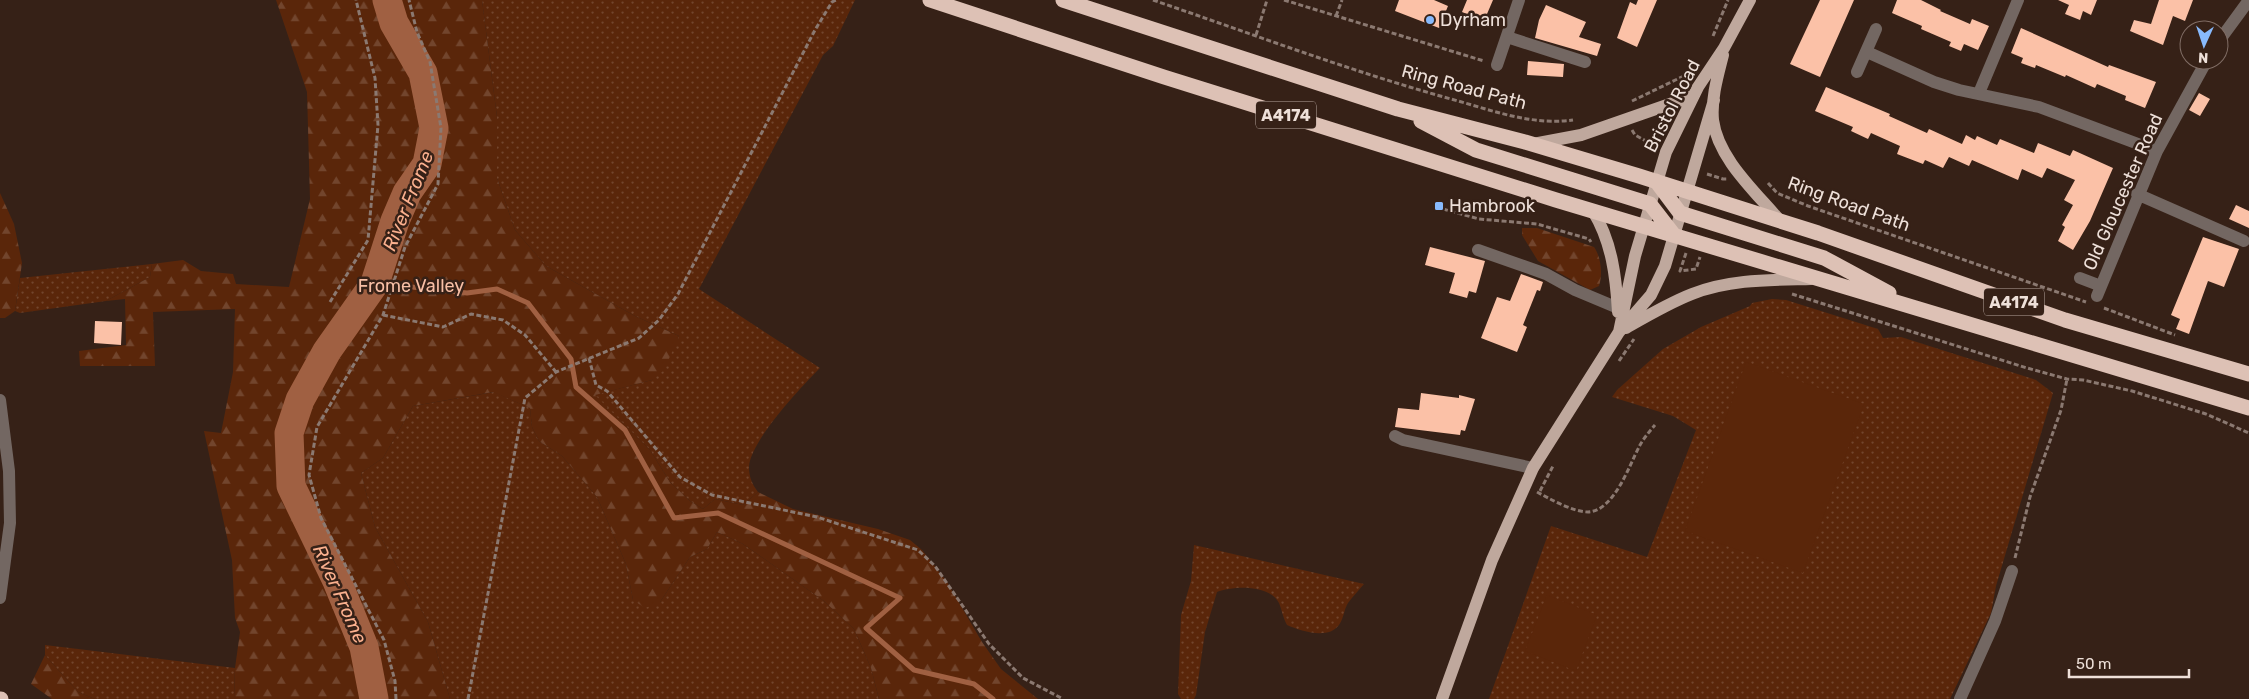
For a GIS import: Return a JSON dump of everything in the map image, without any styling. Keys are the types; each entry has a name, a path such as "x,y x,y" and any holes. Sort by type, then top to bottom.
{"highway":[{"name":"A4174","path":"930,0 1183,83 1594,211 2249,408"},
{"name":"A4174","path":"1063,0 1398,109 1531,144 1656,181 2065,320 2249,374"},
{"name":"A4174","path":"1398,109 1476,150 1650,204"},
{"path":"1656,181 1680,212 1824,258 1918,308"},
{"path":"1650,204 1674,235"}],"main road":[{"name":"Bristol Road","path":"1619,332 1631,273 1656,181 1666,152 1692,96 1724,48 1750,0"},
{"name":"Bristol Road","path":"1714,100 1724,48"},
{"path":"1531,144 1581,135 1692,96"},
{"path":"1442,699 1492,560 1533,468 1619,332 1651,294 1665,266 1714,100"},
{"path":"1714,100 1713,119 1719,142 1742,176 1781,222"},
{"path":"1594,211 1603,229 1615,271 1619,332"},
{"path":"1619,332 1678,300 1708,289 1750,281 1818,278"}],"street":[{"path":"1497,65 1520,0"},
{"path":"1979,93 2018,0"},
{"path":"2229,27 2249,0"},
{"path":"1856,72 1867,52 1876,29"},
{"path":"1507,37 1585,62"},
{"path":"1867,52 1934,82 1959,90 2039,107 2156,151"},
{"name":"Old Gloucester Road","path":"2080,278 2098,298 2137,194 2156,151 2201,70"},
{"path":"2137,194 2244,240"},
{"path":"1478,250 1546,274 1575,290 1618,308"},
{"path":"0,400 9,471 10,523 0,598"},
{"path":"1395,436 1403,440 1533,468"},
{"path":"1960,699 1994,621 2012,570"}],"path":[{"path":"330,302 368,240 378,124 376,78 356,0"},
{"path":"396,699 395,681 384,640 321,518 309,475 317,427 384,315 405,247 438,184 441,128 430,62 417,32 408,0"},
{"path":"468,699 525,398 556,372 639,338 659,320 678,294 815,30 832,2 836,0"},
{"name":"Ring Road Path","path":"1153,0 1390,82 1512,116 1538,121 1561,122 1581,119"},
{"path":"1256,35 1267,0"},
{"path":"1284,0 1497,65"},
{"path":"1336,16 1342,0"},
{"path":"1666,152 1635,136 1622,105 1670,85 1699,69 1706,73"},
{"name":"Ring Road Path","path":"1693,167 1709,176 1723,180 1756,172 1777,193 1808,206 2098,298 2182,337"},
{"path":"1443,209 1479,219 1537,224 1589,239 1593,244"},
{"path":"1782,292 2066,379 2083,380 2132,391 2206,414 2249,433"},
{"path":"384,315 443,327 471,314 503,320 525,335 556,372"},
{"path":"1616,366 1637,335"},
{"path":"589,358 596,386 607,391 680,477 712,495 817,517 918,550 935,566 989,644 1023,678 1063,699"},
{"path":"2012,570 2030,497 2061,410 2066,379"},
{"path":"1526,485 1558,503 1578,510 1588,512 1600,508 1614,495 1639,445 1655,425"},
{"path":"1535,501 1555,462"}],"green space":[{"name":"Frome Valley","path":"276,0 482,0 497,117 497,178 515,230 546,266 635,316 679,336 664,370 652,380 595,395 650,450 670,482 690,501 703,509 715,499 743,505 758,492 793,509 878,529 910,540 922,550 947,582 982,642 1001,669 1038,699 879,699 871,668 854,629 824,601 743,544 717,532 707,549 690,557 660,602 645,608 633,600 626,564 597,497 562,456 539,441 532,427 530,408 493,392 413,406 383,458 361,473 375,527 428,622 450,699 234,699 235,668 240,632 235,618 232,560 204,431 221,433 233,372 235,309 153,312 155,366 80,366 79,351 126,345 125,299 106,301 150,277 152,264 183,260 201,271 233,274 236,284 289,287 310,199 307,92"},
{"path":"482,0 855,0 833,46 823,55 699,289 820,368 778,414 758,443 749,467 751,480 758,492 743,505 715,499 703,509 690,501 670,482 650,450 594,395 652,380 679,336 635,316 546,266 515,230 497,178 497,117"},
{"path":"0,193 14,224 22,263 15,311 5,318 0,318"},
{"path":"1522,228 1537,228 1594,247 1601,266 1599,286 1590,290 1538,261 1522,235"},
{"path":"152,264 150,277 106,301 20,313 15,311 20,278"},
{"path":"1772,299 1786,300 1878,329 1883,338 1901,337 2036,380 2053,393 1996,586 1991,613 1950,699 1489,699 1551,526 1647,557 1696,430 1673,416 1612,397 1617,390 1663,349 1701,327 1750,306 1752,303"},
{"path":"1746,362 1864,404 1803,573 1685,531"},
{"path":"494,392 530,408 532,427 539,441 562,456 597,497 626,564 633,600 660,602 690,557 707,549 717,532 743,544 824,601 854,629 871,668 879,699 450,699 428,622 375,527 361,473 383,458 413,406"},
{"path":"1194,545 1364,584 1348,603 1339,625 1334,630 1321,633 1307,632 1287,625 1279,603 1267,592 1241,588 1217,592 1205,632 1196,695 1194,699 1181,699 1178,694 1181,615 1191,581"},
{"path":"1547,595 1597,615 1576,671 1525,651"},
{"path":"45,645 235,668 234,699 95,699 78,692 45,655"},
{"path":"45,655 78,692 95,699 52,699 31,684"}],"building":[{"name":"Dyrham","path":"1399,0 1434,0 1448,6 1439,28 1395,11"},
{"name":"Dyrham","path":"1467,0 1493,0 1484,21 1462,12"},
{"path":"1638,0 1657,0 1637,47 1617,38 1630,2 1636,5"},
{"path":"1820,0 1854,0 1820,77 1790,64"},
{"path":"1897,0 1921,0 1940,11 1970,24 1972,19 1989,26 1978,50 1964,44 1961,51 1949,46 1951,42 1921,29 1922,26 1892,13"},
{"path":"2058,0 2097,0 2091,15 2083,11 2080,20 2065,14 2069,5"},
{"path":"2159,0 2193,0 2185,20 2173,16 2163,45 2130,31 2134,20 2151,24"},
{"path":"1546,5 1586,22 1579,37 1601,44 1597,56 1535,38 1539,20"},
{"path":"2021,28 2108,67 2109,65 2156,82 2145,108 2125,100 2126,96 2097,84 2095,88 2066,75 2065,77 2036,65 2035,68 2021,63 2023,58 2011,53"},
{"path":"1528,61 1564,64 1563,77 1527,75"},
{"path":"1826,87 1890,114 1889,116 1927,133 1929,129 1962,144 1966,135 1975,140 1977,136 1997,145 2000,139 2034,153 2038,143 2070,156 2073,150 2113,168 2090,221 2073,250 2058,241 2065,227 2062,225 2073,205 2064,200 2075,180 2047,168 2042,178 2022,169 2018,180 1972,160 1969,166 1949,157 1943,168 1925,160 1923,164 1897,154 1900,146 1871,133 1868,139 1851,131 1853,127 1815,111"},
{"path":"2199,93 2210,99 2200,116 2189,110"},
{"path":"2236,205 2249,211 2249,228 2229,219"},
{"path":"2203,237 2239,249 2224,287 2208,281 2189,334 2176,329 2180,319 2171,315"},
{"path":"1430,247 1485,261 1476,293 1469,291 1467,298 1449,293 1455,273 1425,265"},
{"path":"1521,274 1543,282 1540,291 1537,290 1523,325 1527,327 1517,352 1481,338 1497,297 1510,301"},
{"path":"95,321 122,322 121,345 94,343"},
{"path":"1421,393 1459,398 1459,395 1475,399 1465,431 1461,430 1460,435 1395,427 1398,408 1419,410"}],"waterway":[{"name":"River Frome","path":"374,699 364,647 337,581 291,486 289,433 300,400 327,351 375,283 395,221 407,193 427,164 434,128 423,73 394,23 387,0"},
{"path":"375,283 467,293 497,289 528,303 571,359 576,387 625,430 674,518 718,513 900,598 866,628 914,670 974,684 993,699"}],"place":[{"name":"Dyrham","path":"1430,20"},
{"name":"Hambrook","path":"1439,206"}]}
